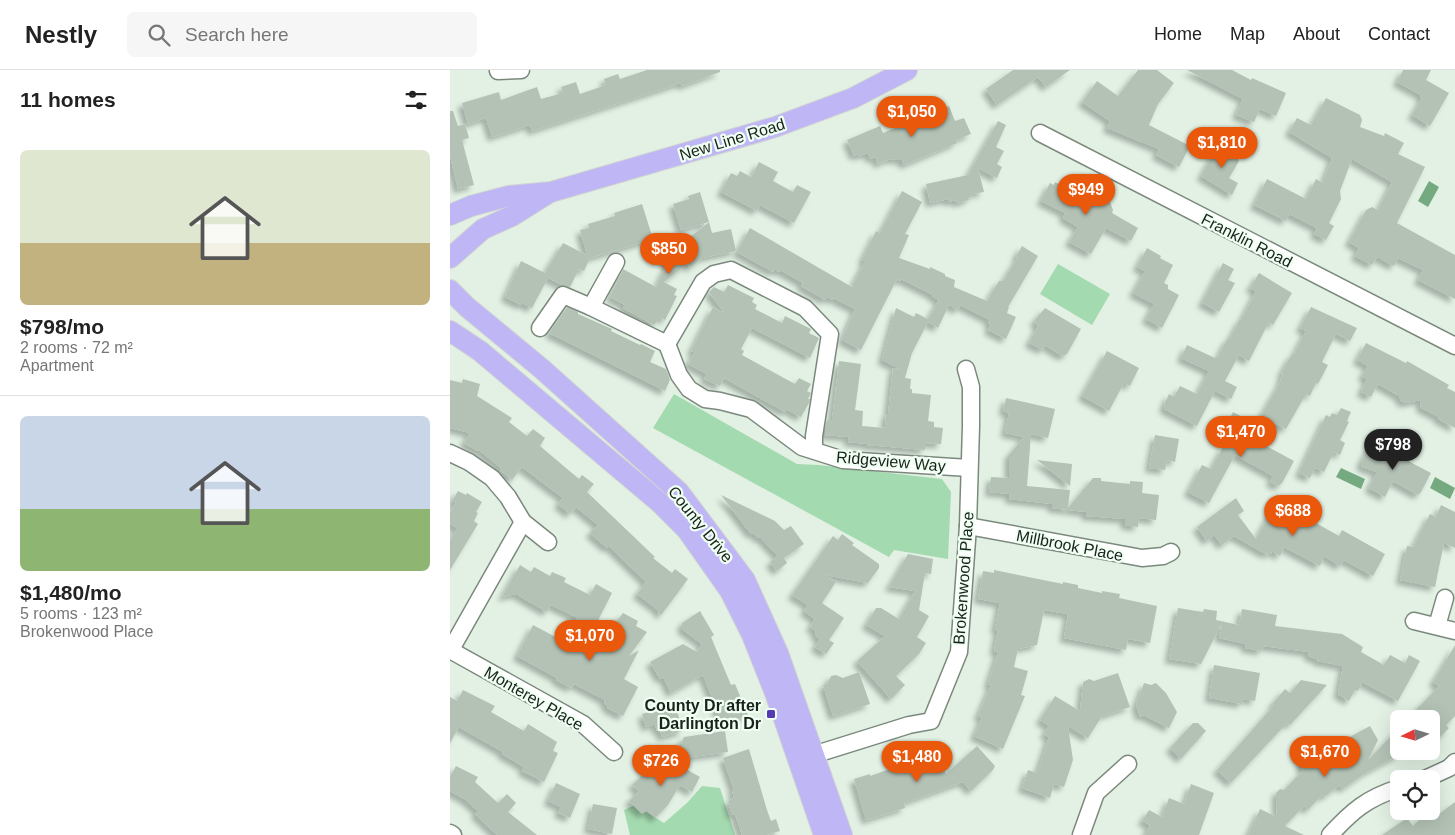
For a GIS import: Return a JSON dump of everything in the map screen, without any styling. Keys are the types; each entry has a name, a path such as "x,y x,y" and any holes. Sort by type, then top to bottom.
{"main road":[{"name":"New Line Road","path":"450,215 471,206 509,196 551,192 775,127 853,98 907,70"},
{"name":"New Line Road","path":"450,258 483,229 512,216 551,192"},
{"name":"County Drive","path":"450,290 467,308 542,369 679,492 745,580 778,653 842,835"},
{"name":"County Drive","path":"450,332 488,357 659,502 687,530 730,591 752,635 775,693 824,835"}],"street":[{"path":"498,71 521,70"},
{"name":"Franklin Road","path":"1040,133 1455,346"},
{"path":"591,307 616,262"},
{"name":"Ridgeview Way","path":"814,450 814,436 830,334 805,308 731,270 714,274 703,282 667,344 679,375 689,389 705,400 720,401 751,409 802,446 843,460 969,468"},
{"path":"540,328 563,295 667,344"},
{"name":"Brokenwood Place","path":"813,755 909,725 931,721 958,652 968,526 971,387 966,369"},
{"path":"450,452 492,478 508,497 522,522 548,542"},
{"path":"450,650 522,522"},
{"name":"Millbrook Place","path":"968,526 1142,558 1162,556 1171,552"},
{"path":"1437,626 1445,598"},
{"path":"1414,621 1455,630"},
{"name":"Monterey Place","path":"450,650 583,724 614,752"},
{"path":"1440,772 1455,762"},
{"path":"1081,835 1096,794 1128,764"},
{"path":"1330,835 1352,811 1382,793 1390,791"}],"shaded area":[{"path":"1429,181 1439,187 1428,207 1418,201"},
{"path":"1058,264 1110,294 1092,325 1040,294"},
{"path":"674,394 797,464 942,479 951,492 948,559 894,550 889,557 653,428"},
{"path":"1341,468 1365,479 1361,489 1336,477"},
{"path":"1435,477 1455,488 1450,499 1430,488"},
{"path":"702,786 720,788 735,835 630,835 624,810 635,805 664,823 688,802"}],"building":[{"path":"647,70 720,70 720,72 682,86 681,83 532,131 530,125 492,137 486,118 468,124 462,103 499,92 501,100 537,87 541,99 563,93 561,87 576,82 580,94 606,85 604,79 618,74 620,79"},
{"path":"1013,70 1070,70 1046,87 1038,77 997,105 986,89"},
{"path":"1138,70 1157,70 1174,83 1158,104 1149,125 1190,146 1179,167 1156,155 1159,149 1107,128 1110,121 1082,102 1097,81 1118,96"},
{"path":"1187,70 1232,70 1251,80 1252,78 1286,93 1276,116 1260,109 1254,122 1236,115 1243,99"},
{"path":"1403,70 1431,70 1426,80 1449,93 1430,126 1412,115 1422,98 1420,97 1421,95 1397,82"},
{"path":"1326,98 1360,115 1362,120 1360,127 1384,136 1385,133 1404,143 1398,154 1425,167 1397,223 1455,255 1455,299 1418,280 1423,270 1398,258 1394,266 1377,257 1372,265 1355,256 1359,248 1349,242 1366,210 1372,207 1378,210 1392,182 1352,159 1340,191 1341,199 1329,223 1334,226 1326,240 1314,234 1317,228 1289,214 1286,221 1254,205 1267,179 1306,199 1316,179 1323,183 1332,158 1289,132 1297,118 1311,125"},
{"path":"949,106 955,121 964,118 971,134 956,140 957,143 904,165 902,160 890,159 878,164 875,157 870,159 868,153 854,156 847,140 880,126 883,133"},
{"path":"450,111 453,111 458,126 465,124 469,138 462,140 474,185 458,189 450,156"},
{"path":"998,121 1006,125 996,147 1004,151 997,164 1002,167 997,178 978,168 984,192 972,194 973,196 968,198 969,200 957,203 956,200 948,202 948,199 930,203 926,184 968,175"},
{"path":"1217,147 1222,150 1229,147 1234,149 1239,161 1229,178 1238,183 1232,195 1201,176"},
{"path":"759,162 778,172 773,181 793,192 797,185 811,192 794,223 760,205 757,211 721,192 731,173 737,176 740,171 751,177"},
{"path":"1055,182 1060,185 1061,182 1085,194 1084,196 1100,206 1110,202 1113,210 1112,213 1138,228 1131,241 1106,228 1091,254 1069,242 1078,227 1063,218 1065,213 1041,201 1050,183 1054,185"},
{"path":"902,191 922,202 905,234 909,235 899,258 930,269 930,267 945,274 945,276 955,280 954,287 987,301 999,281 1003,281 1018,257 1016,256 1022,246 1038,256 1008,307 1007,313 1016,317 1006,339 988,330 991,325 988,323 990,320 960,305 958,310 949,305 938,328 928,322 912,353 905,378 911,379 910,389 912,389 912,393 931,395 928,421 934,422 934,427 943,428 941,444 925,443 925,450 848,442 849,437 825,435 825,427 827,420 832,420 839,361 861,364 855,410 863,411 862,426 885,428 893,368 900,369 882,360 896,308 914,317 916,313 928,319 939,300 901,279 900,281 897,279 861,350 842,340 855,309 833,298 832,300 827,297 825,300 801,286 803,283 780,270 779,272 774,269 773,272 737,252 750,228 852,287 865,261 862,260 876,231 880,233"},
{"path":"700,192 709,222 681,230 673,204 689,199 688,196"},
{"path":"642,204 653,239 590,258 584,271 579,269 570,287 548,278 532,308 505,297 521,261 545,273 563,243 587,255 580,230 589,228 588,224 615,216 614,213"},
{"path":"709,222 712,233 731,229 736,251 702,258 690,268 687,264 664,282 677,289 674,295 677,296 665,320 660,317 654,325 623,308 625,305 610,297 623,269 656,287 667,265 663,259"},
{"path":"1147,248 1173,265 1164,283 1168,285 1168,289 1179,295 1162,328 1146,319 1154,304 1133,293 1145,271 1137,267"},
{"path":"1223,263 1234,269 1228,280 1235,283 1219,312 1202,303"},
{"path":"1259,273 1292,293 1273,325 1269,322 1249,361 1239,355 1225,381 1237,387 1231,399 1215,391 1197,426 1164,409 1169,394 1174,397 1180,386 1197,394 1209,371 1181,358 1187,345 1215,358 1216,356 1218,357 1256,291 1250,288"},
{"path":"728,285 754,298 752,302 757,305 755,309 782,323 785,316 811,329 809,333 819,338 810,358 752,328 741,349 744,351 742,355 795,384 799,378 811,384 807,391 811,393 808,399 810,399 809,403 801,417 786,409 785,412 724,378 720,386 704,379 707,374 688,364 695,352 691,351 713,307 724,313 709,292 714,287 724,292"},
{"path":"567,307 612,329 611,331 655,351 650,362 666,369 670,380 665,391 549,333"},
{"path":"1311,307 1357,328 1350,341 1336,334 1322,362 1328,365 1318,384 1316,383 1310,396 1306,394 1286,429 1261,416 1281,381 1283,375 1281,374 1286,364 1292,354 1294,354 1306,331 1300,328"},
{"path":"1045,308 1081,329 1067,354 1062,356 1045,345 1043,350 1029,343 1038,326 1034,321"},
{"path":"1366,343 1406,363 1407,361 1449,385 1447,388 1455,392 1455,428 1421,408 1420,400 1406,403 1401,401 1399,396 1378,384 1371,397 1361,392 1367,379 1362,376 1368,366 1357,360"},
{"path":"1107,351 1139,368 1130,386 1124,383 1109,411 1082,396"},
{"path":"463,379 480,384 477,396 512,418 509,422 527,436 533,429 545,438 540,446 579,479 582,475 594,484 587,492 655,557 653,558 672,573 675,569 688,579 662,614 660,615 658,610 637,594 646,582 609,546 607,548 590,533 598,525 576,507 570,514 558,504 563,498 522,467 512,480 479,450 464,443 470,433 450,428 450,380 462,383"},
{"path":"1006,398 1055,409 1048,438 1031,434 1027,486 1070,490 1068,508 1093,478 1101,478 1101,481 1130,484 1130,481 1143,482 1142,493 1159,495 1156,520 1139,518 1138,527 1125,525 1125,519 1086,516 1086,512 1052,508 1052,504 1009,499 1010,494 989,492 991,477 1009,478 1009,455 1024,437 1005,433 1009,413 1003,411"},
{"path":"1341,408 1351,412 1347,421 1349,422 1340,440 1345,443 1340,455 1334,452 1324,472 1315,468 1310,478 1299,473 1326,415 1330,417 1332,413 1337,415"},
{"path":"1233,412 1263,428 1257,441 1294,461 1282,483 1278,486 1270,482 1273,476 1235,455 1209,503 1188,492 1202,465 1211,469 1223,447 1248,451 1223,439 1230,425 1227,424"},
{"path":"1155,435 1179,439 1175,462 1167,460 1165,470 1149,468"},
{"path":"1372,442 1431,473 1418,495 1393,481 1385,497 1369,488 1377,472 1362,467 1361,462"},
{"path":"1037,460 1072,464 1070,486"},
{"path":"458,491 466,495 467,493 482,502 476,512 478,513 474,521 478,524 450,570 450,541 457,528 450,524 450,512 456,503 452,501"},
{"path":"721,495 775,521 784,530 791,526 804,544 784,558 787,563 777,571 770,562 778,556 760,537 758,538 754,533 751,534"},
{"path":"1236,498 1244,511 1238,515 1256,539 1277,501 1339,536 1342,530 1385,554 1373,576 1344,560 1340,566 1324,556 1320,566 1284,547 1280,556 1272,551 1271,554 1265,551 1269,556 1234,536 1222,545 1214,535 1207,541 1197,527"},
{"path":"1441,505 1455,512 1455,548 1444,543 1435,587 1400,580 1407,546 1413,547 1430,514 1436,517"},
{"path":"842,534 854,543 852,545 879,564 879,568 868,583 825,575 836,582 822,603 844,618 829,640 834,643 826,654 815,647 820,639 815,635 816,631 810,627 815,619 804,611 808,605 792,595 833,536 838,540"},
{"path":"908,554 933,559 931,574 925,573 919,610 929,616 917,637 926,643 919,654 896,676 905,685 891,699 857,661 885,636 866,625 876,608 881,608 899,619 915,591 889,587"},
{"path":"520,565 531,572 534,567 550,576 552,572 566,578 564,582 590,595 596,584 612,593 593,630 576,621 578,618 551,605 547,612 516,594 502,597"},
{"path":"994,570 1063,584 1063,582 1078,585 1078,588 1102,593 1102,591 1120,594 1119,598 1157,606 1150,643 1128,639 1126,650 1064,638 1068,614 1044,610 1037,645 1018,649 1014,667 1028,671 1021,695 1025,696 1003,749 974,736 982,718 978,716 991,685 988,684 998,652 994,651 998,630 995,629 1000,603 978,599 983,571 994,573"},
{"path":"1178,608 1203,612 1204,609 1217,611 1216,620 1239,625 1242,609 1277,615 1275,626 1342,634 1363,647 1361,652 1384,665 1390,655 1405,663 1409,655 1420,661 1398,701 1362,682 1358,691 1355,690 1349,701 1338,694 1343,666 1317,661 1319,660 1308,656 1309,652 1263,646 1262,651 1245,648 1246,644 1219,638 1221,625 1201,664 1169,659"},
{"path":"700,611 714,635 711,637 731,685 735,684 748,715 723,725 703,675 671,693 663,677 660,679 650,662 683,644 697,652 702,644 682,629 682,623"},
{"path":"623,613 638,621 636,626 647,632 629,656 639,650 624,679 638,687 623,716 607,708 608,706 604,703 605,700 574,684 571,688 517,656 533,625 582,651 589,657"},
{"path":"1455,645 1455,716 1446,725 1449,728 1440,737 1440,710 1416,710 1439,686 1433,682"},
{"path":"1214,665 1260,673 1255,701 1243,699 1242,704 1209,698"},
{"path":"859,672 870,704 833,716 823,685 827,684 831,676 836,675 843,678"},
{"path":"1118,673 1130,707 1102,716 1088,738 1068,726 1073,760 1064,787 1054,784 1050,798 1022,788 1028,770 1037,773 1049,737 1044,734 1049,726 1040,720 1055,696 1080,711 1083,682 1089,679 1094,681"},
{"path":"1301,680 1327,685 1290,725 1287,723 1231,783 1217,770 1274,705 1272,704 1285,689 1290,693"},
{"path":"1144,683 1151,685 1156,683 1166,693 1177,712 1169,728 1143,715 1140,717 1136,705"},
{"path":"463,690 495,706 491,712 524,731 528,724 557,742 553,751 558,753 544,782 522,771 524,767 502,754 503,752 459,727 450,743 450,697 457,701"},
{"path":"675,704 683,731 662,737 660,730 657,731 655,724 646,727 642,714"},
{"path":"1193,723 1198,723 1206,731 1181,759 1170,748"},
{"path":"1370,726 1378,740 1368,760 1390,737 1390,760 1364,774 1343,789 1340,785 1324,797 1322,795 1308,810 1304,806 1285,826 1304,835 1248,835 1260,809 1277,817 1276,793 1280,789 1284,790 1303,770 1299,764 1329,741 1333,746"},
{"path":"725,731 728,752 684,758 682,741 684,737"},
{"path":"977,746 995,766 971,791 963,782 904,803 905,808 866,820 854,779 870,774 870,776 919,759 924,771 942,764 946,774"},
{"path":"749,749 771,821 776,819 780,831 766,835 742,835 735,814 732,815 728,801 734,798 732,790 734,790 723,758"},
{"path":"668,759 700,777 692,792 680,785 668,805 655,818 647,810 642,814 629,801 639,791 632,785 649,769 653,761 672,770"},
{"path":"456,766 478,777 475,782 498,803 507,794 516,803 508,812 537,835 497,835 475,814 478,811 466,800 450,791 450,777"},
{"path":"556,783 580,794 570,818 558,813 561,807 548,801"},
{"path":"1191,784 1214,793 1199,835 1145,835 1150,825 1142,821 1149,810 1162,817 1169,798 1184,804"},
{"path":"1455,802 1455,835 1382,835 1404,820 1408,820 1413,826 1419,820 1440,820 1440,813"},
{"path":"593,804 617,808 612,834 588,829"}],"place":[{"name":"County Dr after Darlington Dr","path":"771,714"}]}
